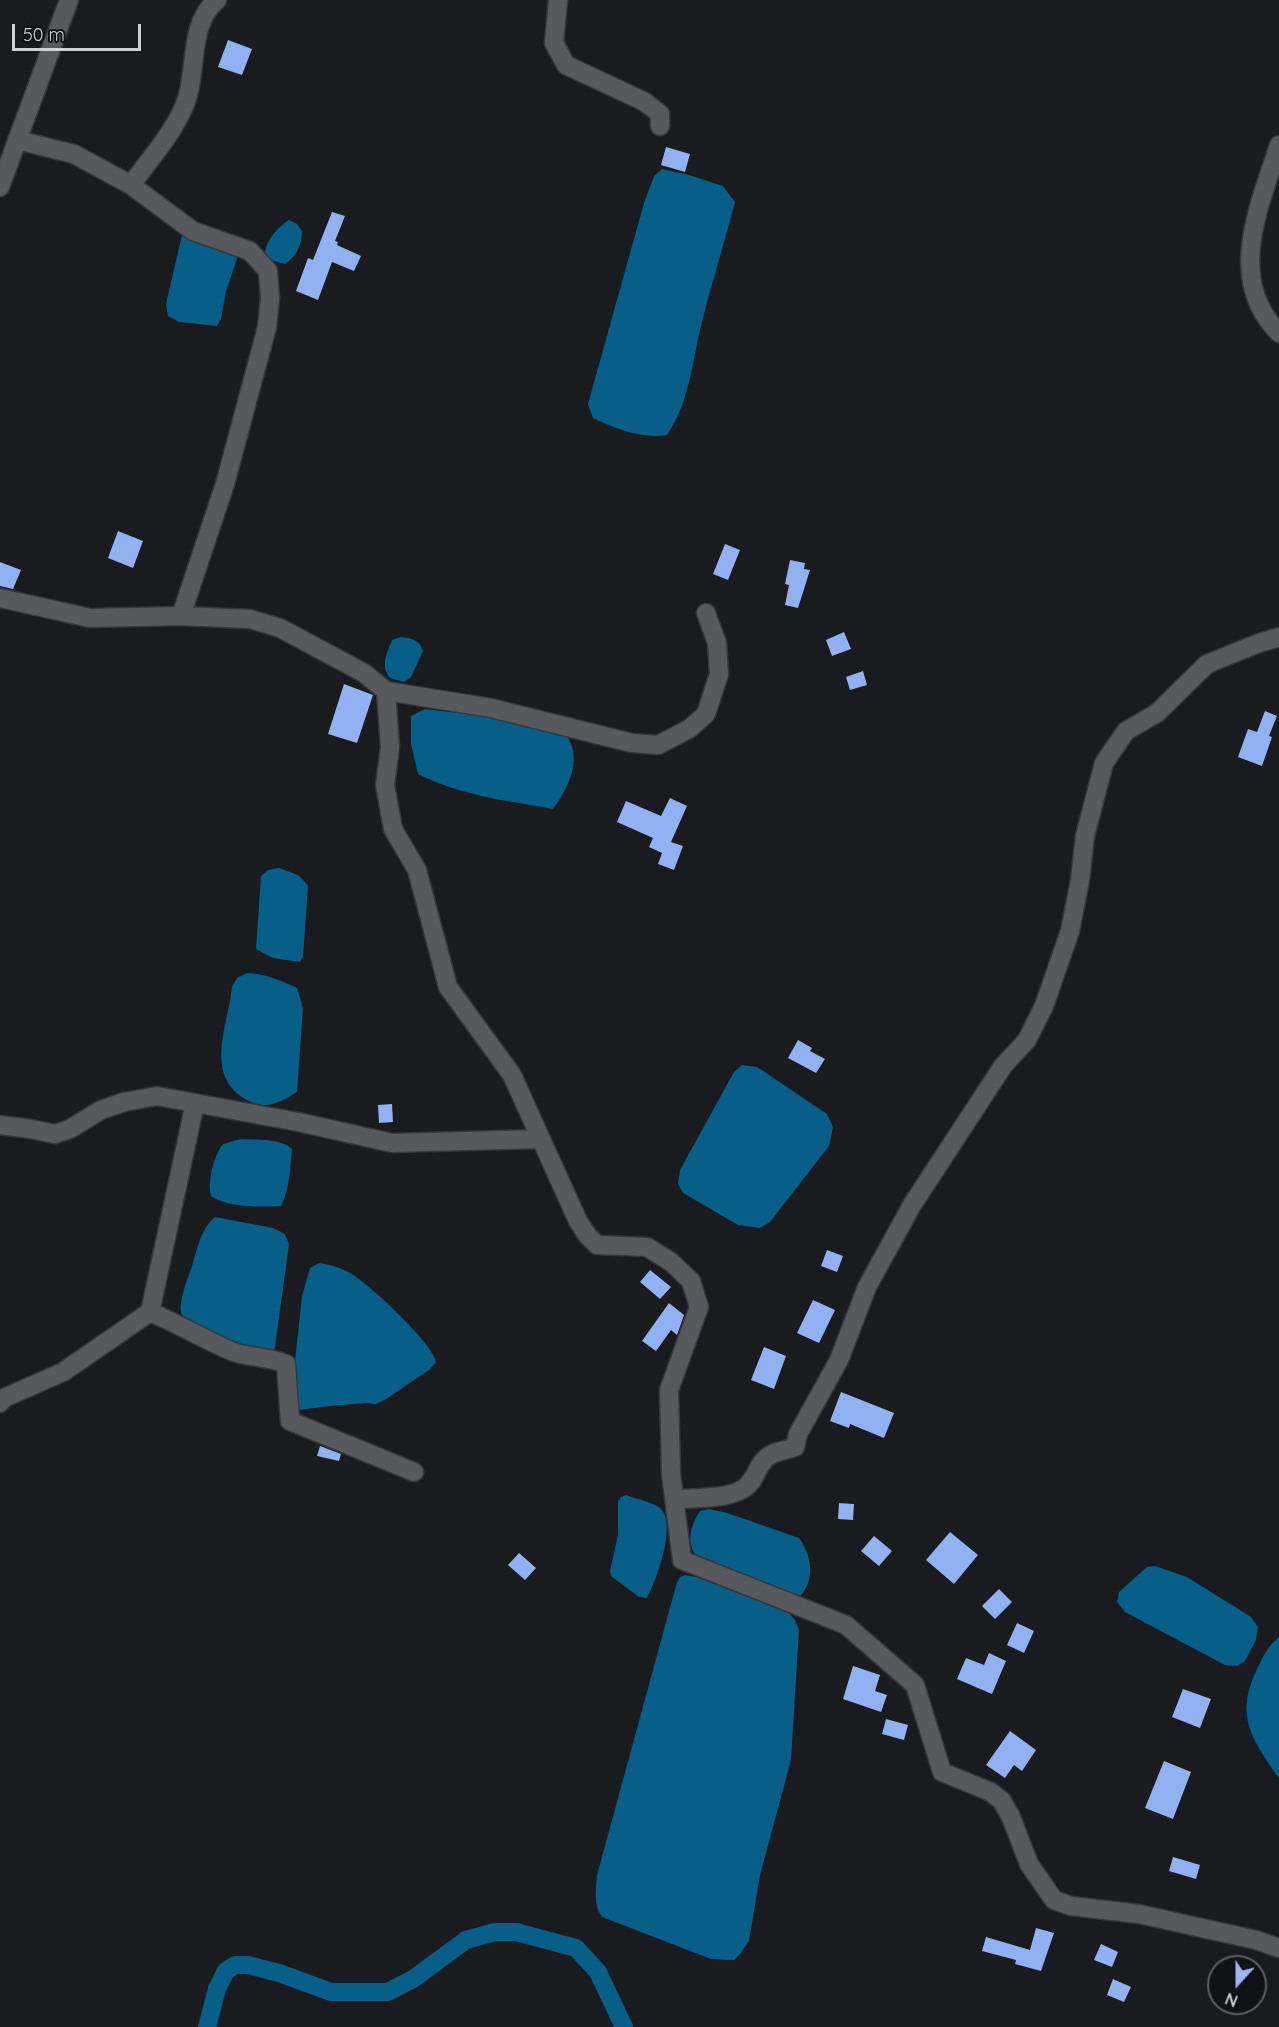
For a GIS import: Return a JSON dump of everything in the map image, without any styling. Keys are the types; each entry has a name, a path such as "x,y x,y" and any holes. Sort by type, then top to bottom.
{"street":[{"path":"0,187 69,0"},
{"path":"131,185 183,112 189,91 194,49 201,20 207,7 217,0"},
{"path":"558,0 554,43 566,65 645,102 660,114 660,126"},
{"path":"17,140 74,154 131,185 193,231 250,252 268,271 270,298 267,327 225,484 181,616"},
{"path":"1279,145 1253,225 1249,255 1253,288 1270,323 1279,333"},
{"path":"0,598 90,618 181,616 250,619 280,628 364,673 386,691 491,708 632,743 658,745 689,729 705,714 718,674 717,643 706,614"},
{"path":"675,1500 728,1494 744,1488 755,1478 764,1460 778,1452 795,1447 798,1434 839,1360 867,1287 912,1205 1003,1066 1027,1041 1044,1006 1070,931 1080,880 1085,836 1104,763 1126,731 1157,713 1207,664 1279,637"},
{"path":"386,691 390,747 385,785 393,829 417,870 448,987 512,1075 578,1221 587,1235 597,1245 647,1247 670,1262 691,1281 699,1307 669,1390 672,1473 682,1560 846,1624 915,1685 942,1772 991,1792 1002,1801 1011,1817 1029,1864 1054,1900 1071,1906 1139,1914 1256,1940 1279,1948"},
{"path":"0,1125 55,1134 70,1129 101,1110 124,1102 157,1096 298,1122 392,1143 540,1139"},
{"path":"0,1403 4,1398 63,1372 150,1312 195,1103"},
{"path":"150,1312 234,1352 272,1358 286,1364 290,1420 414,1472"}],"water":[{"path":"662,169 723,186 735,202 680,410 667,435 648,436 620,429 593,418 588,404 644,203 654,176"},
{"path":"289,220 297,224 302,231 302,236 296,253 285,264 265,256 272,235"},
{"path":"182,235 192,236 235,252 237,259 226,291 221,319 217,326 179,322 168,316 166,304"},
{"path":"401,637 415,640 423,651 411,677 404,682 390,678 385,669 392,640"},
{"path":"425,709 492,717 562,730 569,739 574,759 565,790 553,809 467,792 418,774 411,744 411,716"},
{"path":"279,868 298,875 308,885 303,957 300,962 273,958 256,949 261,876 268,870"},
{"path":"247,973 273,978 297,988 303,1008 297,1092 272,1104 260,1105 245,1099 233,1089 225,1076 222,1063 222,1048 232,987 237,978"},
{"path":"742,1065 757,1067 827,1114 833,1127 829,1146 770,1222 760,1228 738,1225 683,1193 678,1184 680,1170 734,1072"},
{"path":"241,1139 275,1141 292,1149 288,1186 281,1206 235,1205 211,1196 211,1176 220,1149 223,1144"},
{"path":"215,1217 273,1228 285,1234 289,1244 274,1354 197,1328 182,1315 182,1298 198,1246 206,1227"},
{"path":"319,1263 350,1273 371,1288 399,1314 432,1353 436,1362 429,1370 376,1404 298,1410 291,1399 302,1296 310,1268"},
{"path":"626,1495 658,1507 665,1517 666,1540 647,1598 639,1597 611,1576 610,1571 618,1535 618,1501"},
{"path":"709,1509 799,1538 810,1566 809,1582 801,1595 791,1596 699,1559 692,1548 690,1535 700,1511"},
{"path":"1155,1566 1187,1577 1251,1617 1258,1627 1256,1640 1245,1661 1237,1666 1225,1665 1125,1612 1117,1602 1119,1592 1147,1567"},
{"path":"685,1575 696,1577 788,1612 795,1620 799,1630 791,1760 760,1875 749,1941 734,1960 711,1959 602,1917 596,1902 597,1875 677,1582"},
{"path":"1279,1637 1279,1778 1261,1751 1249,1726 1247,1699 1264,1655"}],"building":[{"path":"228,40 252,49 242,75 218,67"},
{"path":"666,147 690,154 685,172 661,165"},
{"path":"332,212 345,216 335,241 338,242 337,245 361,256 354,271 332,262 318,300 296,291 308,258 313,260"},
{"path":"118,531 143,541 133,568 108,558"},
{"path":"725,544 740,550 728,580 713,574"},
{"path":"790,560 805,563 804,569 810,570 798,608 785,605 789,585 785,584"},
{"path":"0,562 21,570 13,589 0,586"},
{"path":"844,632 851,649 832,656 826,640"},
{"path":"863,671 867,685 850,690 846,677"},
{"path":"344,684 373,695 357,743 328,734"},
{"path":"1265,711 1277,716 1269,736 1272,737 1262,766 1238,757 1248,729 1257,732"},
{"path":"670,798 687,806 671,842 683,846 674,870 658,864 662,853 649,847 653,838 617,822 626,801 661,816"},
{"path":"798,1040 812,1048 810,1051 825,1059 816,1073 788,1058"},
{"path":"392,1104 393,1122 379,1123 378,1105"},
{"path":"827,1250 843,1256 837,1272 821,1266"},
{"path":"650,1270 671,1287 660,1299 640,1282"},
{"path":"813,1300 835,1310 819,1343 797,1333"},
{"path":"669,1303 684,1315 677,1335 671,1330 656,1351 642,1341"},
{"path":"764,1347 786,1356 774,1389 751,1380"},
{"path":"841,1392 894,1413 884,1438 850,1424 849,1428 830,1421"},
{"path":"320,1446 341,1454 339,1461 317,1456"},
{"path":"839,1503 854,1504 853,1520 838,1519"},
{"path":"950,1532 978,1555 954,1584 926,1560"},
{"path":"874,1536 892,1551 879,1566 861,1551"},
{"path":"519,1553 536,1568 525,1580 508,1565"},
{"path":"999,1589 1012,1602 995,1619 982,1606"},
{"path":"1017,1623 1034,1631 1024,1653 1007,1645"},
{"path":"989,1653 1006,1661 992,1694 957,1679 966,1658 984,1665"},
{"path":"853,1666 880,1675 875,1691 887,1695 881,1712 843,1699"},
{"path":"1183,1689 1211,1699 1200,1728 1172,1717"},
{"path":"886,1719 908,1725 904,1740 882,1734"},
{"path":"1010,1731 1036,1750 1022,1771 1014,1765 1005,1778 986,1765"},
{"path":"1164,1761 1191,1772 1173,1819 1145,1808"},
{"path":"1173,1857 1200,1865 1196,1879 1169,1871"},
{"path":"1036,1928 1054,1933 1041,1971 1015,1964 1016,1960 982,1951 986,1937 1030,1950"},
{"path":"1101,1944 1118,1952 1112,1967 1094,1960"},
{"path":"1113,1979 1131,1987 1124,2002 1107,1995"}],"waterway":[{"path":"207,2027 217,1989 226,1971 235,1965 248,1965 279,1973 331,1992 388,1992 413,1979 466,1940 495,1932 516,1932 576,1948 598,1972 624,2027"}]}
